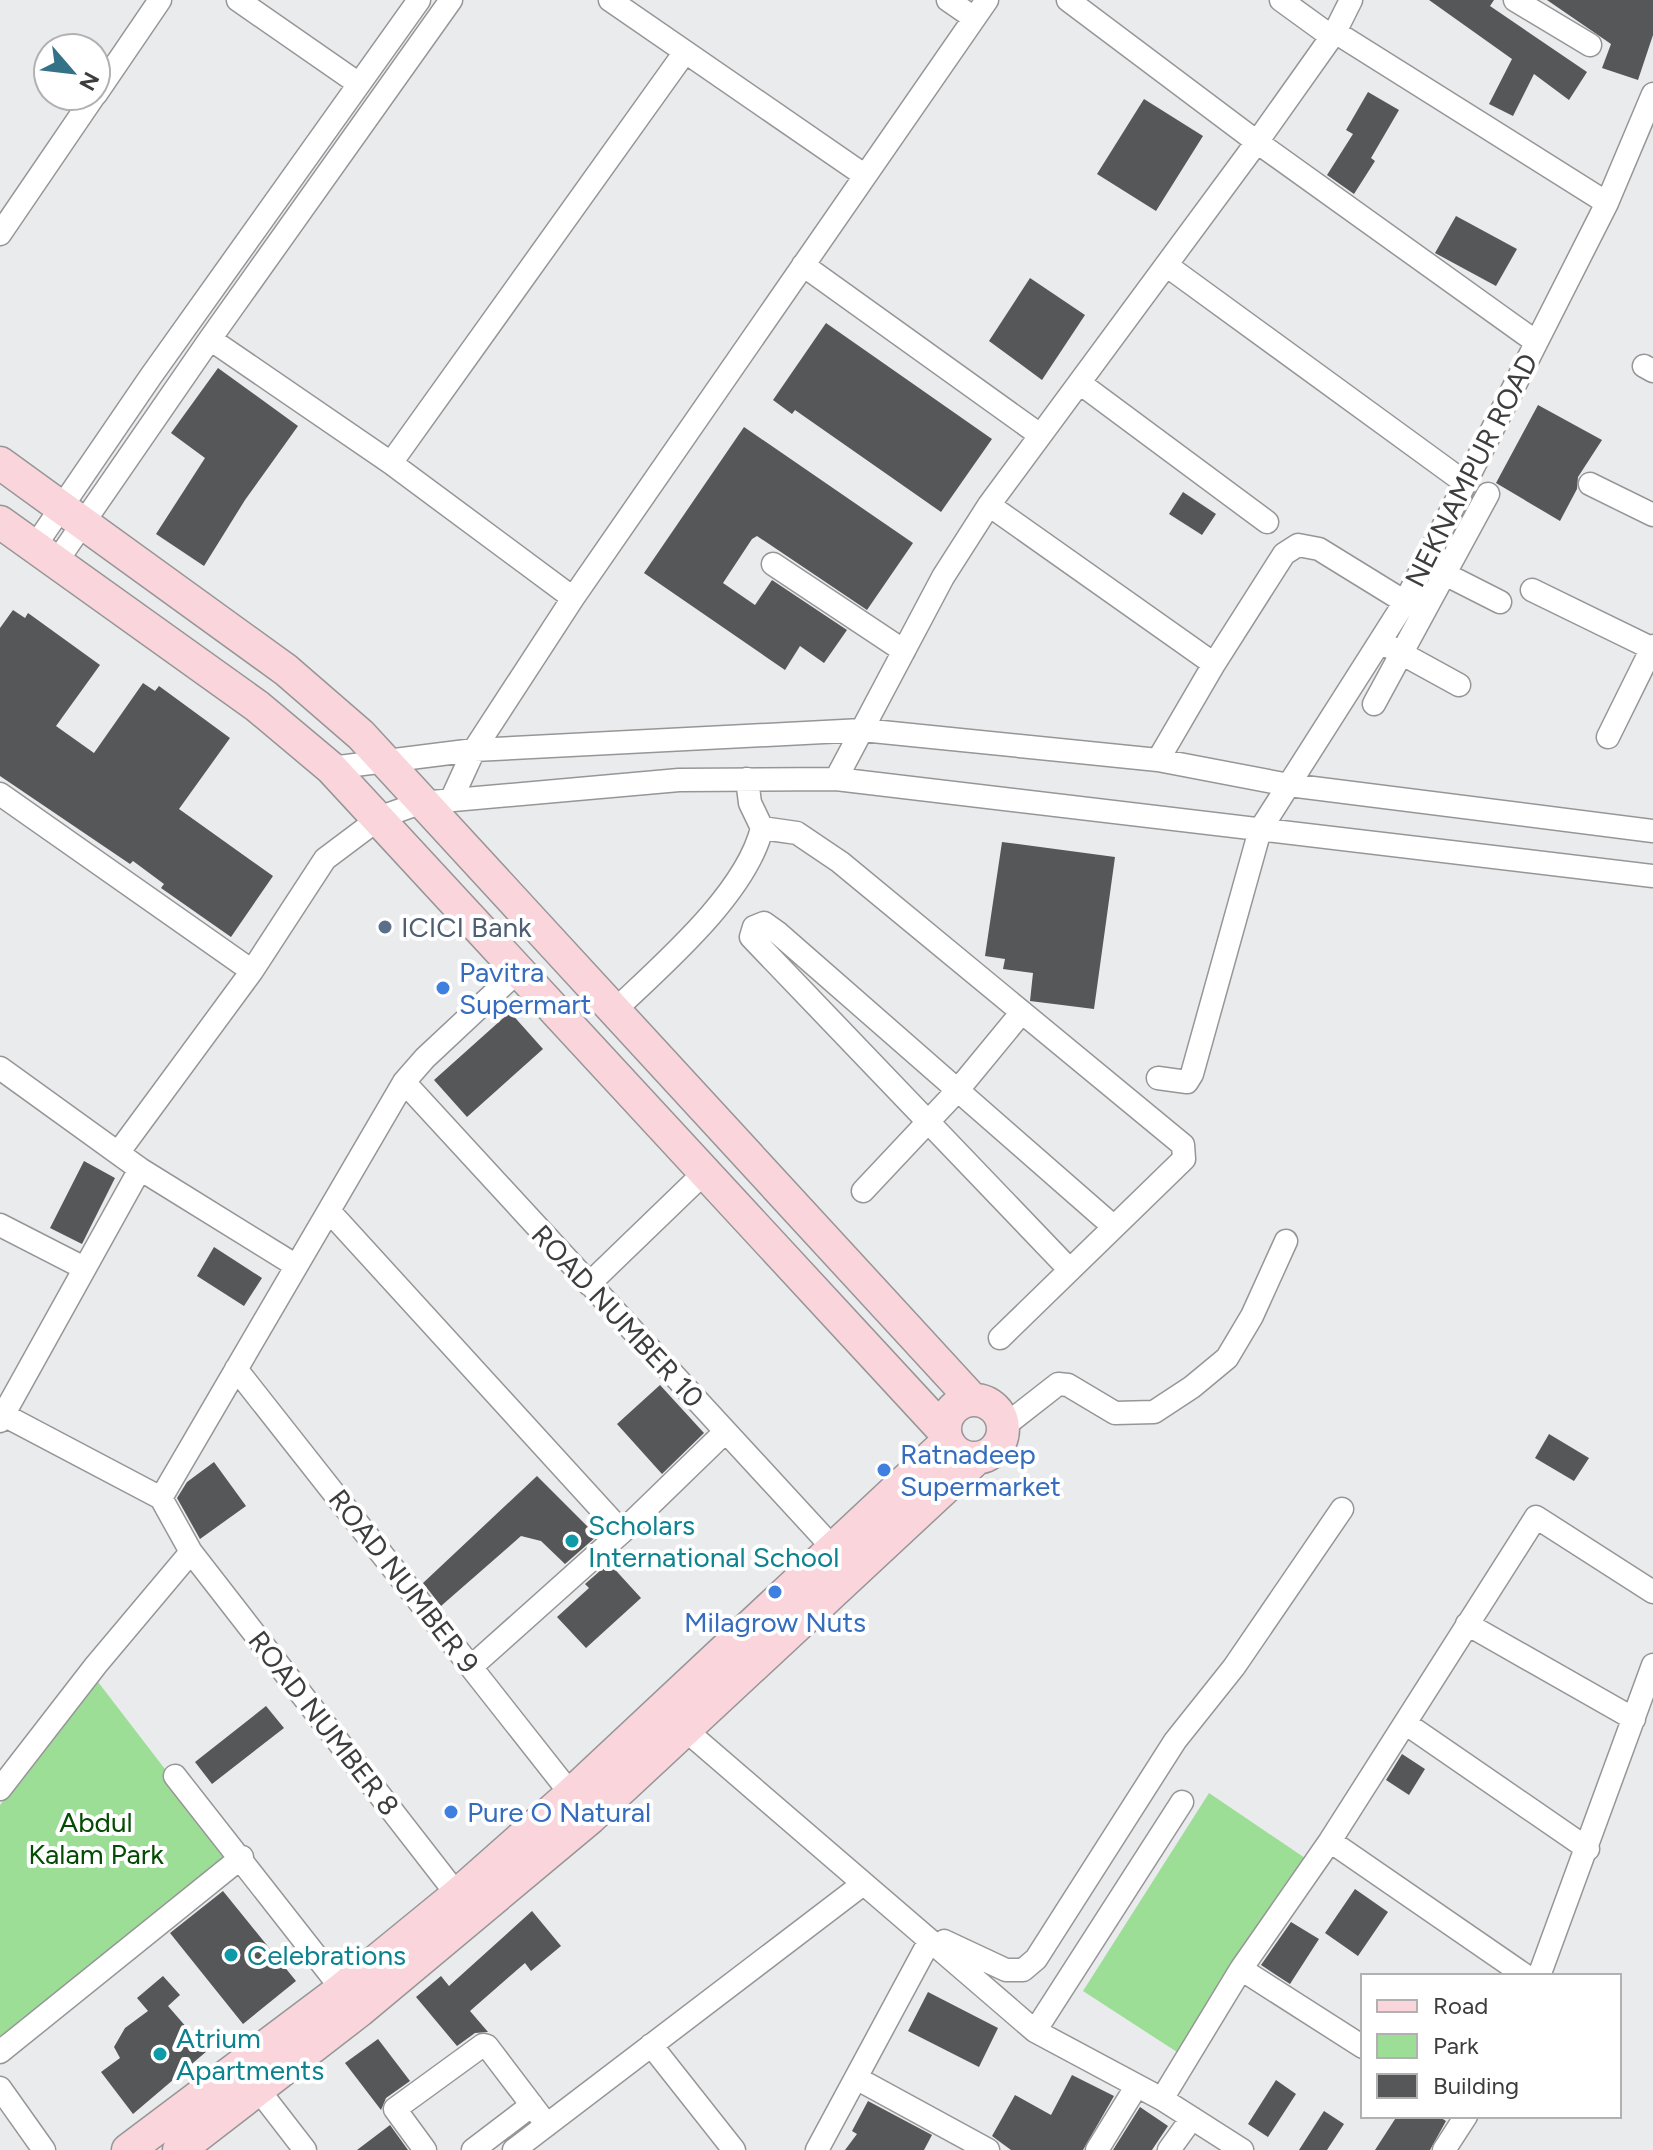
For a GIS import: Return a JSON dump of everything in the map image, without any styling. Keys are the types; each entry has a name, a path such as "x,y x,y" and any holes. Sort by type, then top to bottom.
{"street":[{"path":"112,70 160,0"},
{"path":"238,0 359,84"},
{"path":"46,554 359,84 419,0"},
{"path":"73,515 210,339 451,0"},
{"path":"610,0 864,175"},
{"path":"452,798 474,750 573,598 980,9 948,0"},
{"path":"1068,0 1257,142 1536,342"},
{"path":"1281,0 1607,203"},
{"path":"836,779 943,577 989,505 1257,142 1334,34 1351,0"},
{"path":"1515,0 1590,45"},
{"path":"391,463 685,52"},
{"name":"NEKNAMPUR ROAD","path":"1158,1078 1187,1082 1192,1074 1260,830 1405,602 1607,203 1653,94"},
{"path":"0,234 83,112"},
{"path":"803,265 1040,435"},
{"path":"1166,265 1464,482"},
{"path":"210,339 391,463 573,598"},
{"path":"1081,384 1267,522"},
{"path":"0,463 286,670 361,735 420,803 972,1399 993,1407 1003,1427"},
{"path":"1590,484 1653,515"},
{"path":"1374,704 1488,494"},
{"path":"989,505 1214,664"},
{"path":"0,522 257,706 331,768 381,817 518,971 945,1436 954,1452 976,1459"},
{"path":"1158,760 1284,554 1298,545 1319,549 1405,602"},
{"path":"773,564 904,651"},
{"path":"1424,564 1500,602"},
{"path":"1532,590 1653,647 1608,737"},
{"path":"1379,642 1459,685"},
{"path":"331,768 474,750 862,730 1158,760 1289,785 1653,831"},
{"path":"613,1012 703,920 745,869 757,848 762,828 750,803 747,779"},
{"path":"118,1153 252,971 325,859 381,817 420,803 679,780 836,779 1653,876"},
{"path":"0,794 252,971"},
{"path":"762,828 797,833 840,862 1183,1145 1184,1159 1000,1338"},
{"path":"1070,1270 751,937 754,927 764,923 778,933 1114,1227"},
{"path":"140,1169 1,1416 161,1498 404,1082 425,1058 518,971"},
{"path":"863,1191 957,1091 1022,1012"},
{"path":"0,1068 140,1169 295,1265"},
{"name":"ROAD NUMBER 10","path":"404,1082 834,1549"},
{"path":"589,1284 704,1173"},
{"path":"329,1211 622,1532"},
{"path":"0,1225 84,1268"},
{"path":"179,2150 257,2088 466,1906 685,1730 976,1459 996,1449 1003,1427 1058,1384 1068,1385 1115,1413 1154,1412 1192,1387 1227,1358 1252,1316 1286,1241"},
{"name":"ROAD NUMBER 9","path":"236,1369 571,1794"},
{"path":"128,2150 342,1989 466,1906 571,1794 834,1549 945,1436 951,1409 972,1399"},
{"path":"471,1667 622,1532 725,1432"},
{"name":"ROAD NUMBER 8","path":"161,1498 191,1552 466,1906"},
{"path":"817,2150 933,1946 944,1941 1006,1970 1023,1970 1036,1959 1175,1741 1234,1667 1342,1509"},
{"path":"1162,2099 1241,1969 1330,1841 1536,1517 1653,1592"},
{"path":"0,1789 96,1665 191,1552"},
{"path":"1467,1624 1634,1719"},
{"path":"1540,1974 1653,1665"},
{"path":"660,1708 1035,2031 1162,2099 1242,2150"},
{"path":"1405,1723 1588,1849"},
{"path":"175,1776 242,1857 342,1989"},
{"path":"1035,2031 1182,1802"},
{"path":"1330,1841 1523,1974"},
{"path":"0,2052 242,1857"},
{"path":"514,2150 863,1884"},
{"path":"1241,1969 1361,2046"},
{"path":"651,2045 734,2150"},
{"path":"425,2150 395,2109 479,2046 487,2046 547,2125"},
{"path":"856,2078 988,2150"},
{"path":"1097,2150 1136,2087"},
{"path":"0,2088 44,2150"},
{"path":"257,2088 305,2150"},
{"path":"473,2150 532,2105"},
{"path":"1169,2150 1192,2118"},
{"path":"1444,2150 1465,2118"}],"green space":[{"name":"Abdul Kalam Park","path":"95,1678 231,1855 0,2039 0,1805"},
{"path":"1209,1793 1305,1858 1180,2054 1083,1991"}],"building":[{"path":"1429,0 1494,0 1490,6 1587,72 1569,100 1534,74 1513,116 1489,104 1512,59"},
{"path":"1547,0 1653,0 1653,35 1638,80 1602,68 1611,44"},
{"path":"1368,92 1399,110 1371,158 1375,161 1354,194 1327,175 1353,134 1346,130"},
{"path":"1144,99 1203,136 1156,211 1097,174"},
{"path":"1456,216 1517,249 1496,286 1435,253"},
{"path":"1030,278 1085,315 1042,380 989,341"},
{"path":"826,323 992,439 941,512 795,410 792,414 773,400"},
{"path":"218,368 298,426 245,500 204,566 156,534 205,458 171,433"},
{"path":"1538,405 1602,440 1578,477 1577,489 1560,521 1496,483"},
{"path":"744,427 913,543 867,610 757,536 752,539 723,583 755,605 772,580 847,630 824,663 800,646 785,670 644,573"},
{"path":"1183,492 1216,514 1202,535 1169,514"},
{"path":"13,610 25,618 28,613 100,665 56,726 94,753 143,683 155,691 159,686 230,738 179,809 273,876 231,937 161,888 164,884 133,861 130,864 0,776 0,628"},
{"path":"1002,842 1115,857 1094,1009 1030,1001 1033,973 1003,969 1005,959 985,956"},
{"path":"510,1012 543,1049 467,1117 434,1080"},
{"path":"84,1161 115,1178 82,1244 50,1228"},
{"path":"214,1247 262,1278 244,1306 197,1276"},
{"path":"660,1385 704,1433 662,1474 617,1424"},
{"path":"1549,1434 1589,1458 1574,1481 1535,1458"},
{"path":"214,1462 246,1506 200,1539 177,1498 187,1482"},
{"name":"Scholars International School","path":"537,1476 597,1536 565,1564 541,1541 521,1536 441,1606 423,1583"},
{"path":"609,1563 641,1598 586,1648 557,1617 589,1588 585,1584"},
{"path":"266,1706 284,1728 212,1784 195,1762"},
{"path":"1402,1754 1425,1769 1409,1795 1386,1780"},
{"path":"1355,1889 1388,1912 1358,1956 1325,1933"},
{"name":"Celebrations","path":"223,1891 296,1981 243,2024 170,1933"},
{"path":"532,1911 561,1946 531,1971 525,1963 470,2011 488,2032 475,2033 457,2046 416,1997 441,1976 449,1986"},
{"path":"1291,1922 1319,1939 1290,1984 1261,1965"},
{"name":"Atrium Apartments","path":"163,1976 180,1995 168,2006 207,2051 133,2114 101,2072 120,2058 114,2047 125,2028 148,2011 137,1998"},
{"path":"928,1992 998,2028 979,2067 908,2031"},
{"path":"378,2039 410,2081 386,2098 381,2110 345,2063"},
{"path":"1072,2075 1114,2096 1083,2150 1011,2150 992,2136 1015,2095 1051,2115"},
{"path":"1276,2080 1296,2094 1268,2137 1248,2124"},
{"path":"868,2101 932,2135 924,2150 845,2150 857,2134 852,2131"},
{"path":"1140,2107 1168,2126 1152,2150 1113,2150"},
{"path":"1324,2111 1344,2124 1327,2150 1299,2150"},
{"path":"1396,2118 1441,2118 1446,2121 1430,2150 1375,2150"},
{"path":"390,2125 408,2150 357,2150"}],"place":[{"name":"ICICI Bank","path":"385,927"},
{"name":"Pavitra Supermart","path":"443,988"},
{"name":"Ratnadeep Supermarket","path":"884,1470"},
{"name":"Scholars International School","path":"572,1541"},
{"name":"Milagrow Nuts","path":"775,1592"},
{"name":"Pure O Natural","path":"451,1812"},
{"name":"Celebrations","path":"231,1955"},
{"name":"Atrium Apartments","path":"160,2054"}]}
